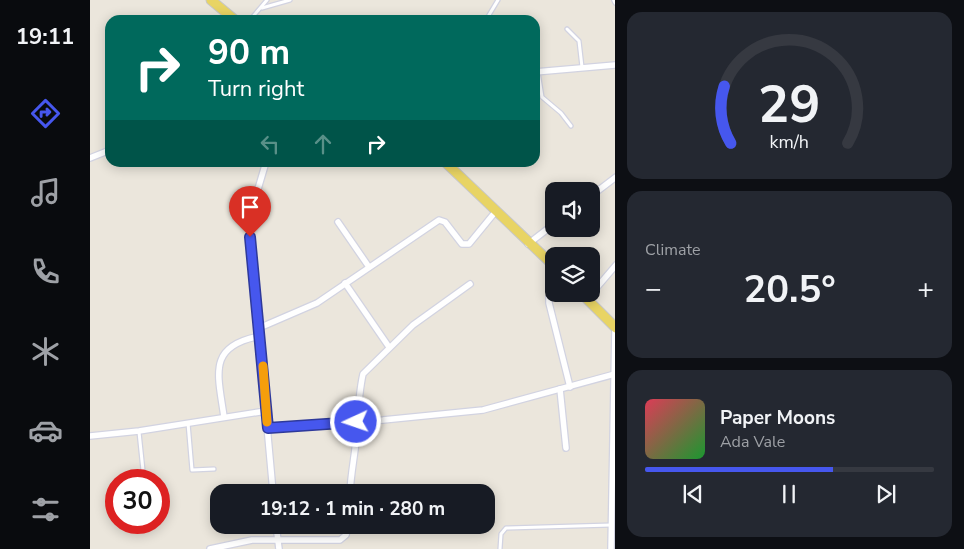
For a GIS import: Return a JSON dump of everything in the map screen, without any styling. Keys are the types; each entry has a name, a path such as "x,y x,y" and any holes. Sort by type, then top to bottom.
{"main road":[{"path":"211,0 229,15"},
{"path":"450,167 545,258"},
{"path":"591,302 615,328"}],"street":[{"path":"540,71 615,65"},
{"path":"90,158 105,152"},
{"path":"265,167 255,199 250,237 272,484"},
{"path":"600,189 613,179"},
{"path":"259,328 298,313 439,220 445,222 462,244 469,244 496,211"},
{"path":"338,222 369,267"},
{"path":"528,244 545,231"},
{"path":"600,280 615,265"},
{"path":"346,283 389,347"},
{"path":"351,484 356,422 363,374 389,347 436,306 470,284"},
{"path":"549,302 570,387"},
{"path":"611,549 615,328"},
{"path":"224,417 219,376 222,358 234,343 260,336"},
{"path":"268,428 483,410 615,374"},
{"path":"560,390 566,448"},
{"path":"90,436 139,431 266,411"},
{"path":"277,534 279,549"},
{"path":"210,549 252,540 340,540 346,534"}],"lane":[{"path":"255,15 267,0"},
{"path":"262,8 272,7 290,0"},
{"path":"489,15 498,0"},
{"path":"567,29 579,41 582,68"},
{"path":"540,87 542,97 561,113 571,126"},
{"path":"188,422 192,470 214,469"},
{"path":"139,431 143,469"},
{"path":"500,549 501,534 506,528 611,525"}],"slow traffic":[{"path":"263,366 267,422"}],"route":[{"path":"250,237 268,428 356,422"}]}
